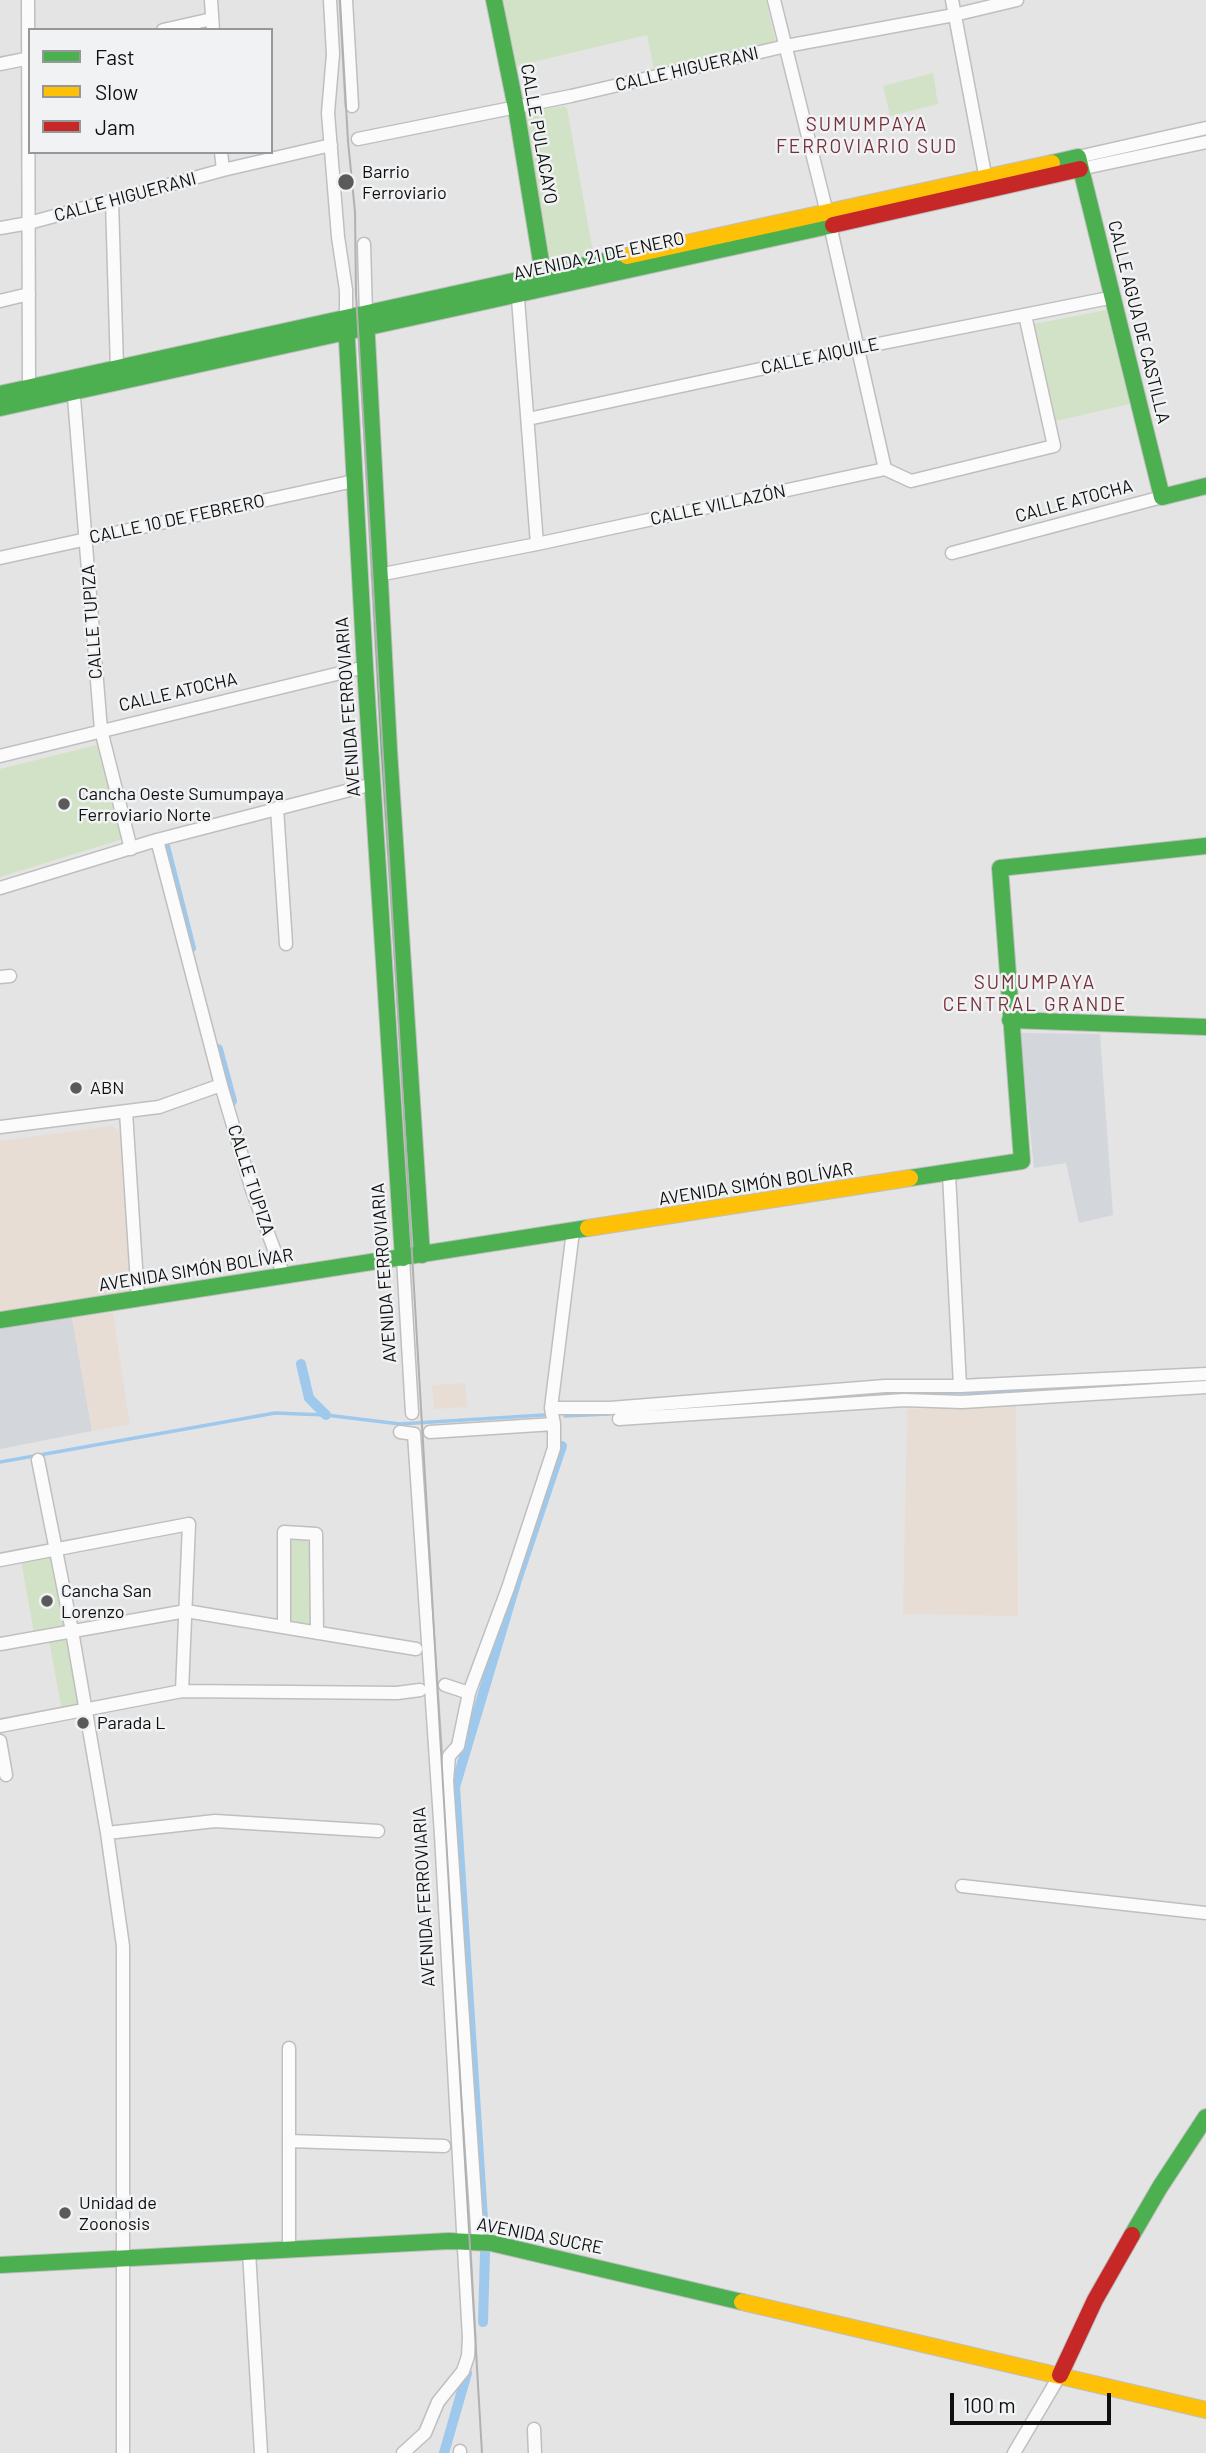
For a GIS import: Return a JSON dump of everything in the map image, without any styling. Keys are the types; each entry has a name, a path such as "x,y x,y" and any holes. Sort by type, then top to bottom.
{"street":[{"path":"28,0 28,28"},
{"path":"183,28 212,25 211,0"},
{"name":"AVENIDA FERROVIARIA","path":"330,0 333,54 328,113 338,237 346,290 354,481 412,1413"},
{"path":"346,0 352,106"},
{"name":"CALLE PULACAYO","path":"495,0 516,108 544,281"},
{"path":"774,0 828,218 885,469 911,481 1054,446 1025,315"},
{"path":"952,0 987,185"},
{"name":"CALLE HIGUERANI","path":"358,139 516,108 786,46 954,15 1017,0"},
{"path":"0,64 28,58"},
{"name":"AVENIDA 21 DE ENERO","path":"0,408 117,369 366,321 987,185 1206,128"},
{"name":"AVENIDA 21 DE ENERO","path":"1079,163 1206,142"},
{"name":"CALLE HIGUERANI","path":"0,229 223,170 331,145"},
{"path":"29,154 29,388"},
{"path":"221,154 223,170"},
{"name":"CALLE AGUA DE CASTILLA","path":"1079,163 1162,497"},
{"path":"113,201 117,369"},
{"path":"364,244 379,575 422,1255"},
{"path":"517,287 537,544"},
{"path":"0,301 29,294"},
{"name":"CALLE AIQUILE","path":"528,419 858,348 1114,297"},
{"name":"AVENIDA 21 DE ENERO","path":"0,394 29,388 73,385 346,325"},
{"name":"CALLE TUPIZA","path":"73,385 101,730 131,849"},
{"name":"CALLE VILLAZÓN","path":"379,575 885,469"},
{"name":"CALLE 10 DE FEBRERO","path":"0,558 354,481"},
{"name":"CALLE ATOCHA","path":"951,553 1206,486"},
{"name":"CALLE ATOCHA","path":"0,756 365,667"},
{"path":"0,888 157,840 373,784"},
{"path":"277,808 286,944"},
{"name":"CALLE TUPIZA","path":"157,840 221,1085 252,1190 284,1276"},
{"name":"AVENIDA SIMÓN BOLÍVAR","path":"0,1320 1022,1161 1000,868 1206,846"},
{"path":"1010,1020 1206,1027"},
{"path":"0,1127 159,1107 221,1085"},
{"path":"126,1112 138,1299"},
{"path":"949,1174 960,1386"},
{"name":"AVENIDA FERROVIARIA","path":"403,2453 425,2433 438,2402 463,2371 468,2356 470,2241 447,1781 449,1756 458,1746 469,1693 508,1588 554,1448 551,1408 573,1231"},
{"path":"551,1408 636,1407 886,1386 960,1386 1206,1374"},
{"path":"620,1419 904,1400 962,1402 1206,1387"},
{"path":"430,1432 554,1424"},
{"name":"AVENIDA FERROVIARIA","path":"400,1432 414,1434 470,2241"},
{"path":"38,1460 72,1631 107,1833 123,1946 122,2453"},
{"path":"0,1560 189,1524 182,1691"},
{"path":"284,1627 284,1532 316,1534 317,1633"},
{"path":"0,1644 186,1611 416,1649"},
{"path":"445,1685 469,1693"},
{"path":"0,1726 182,1691 397,1693 420,1690"},
{"path":"0,1741 6,1775"},
{"path":"107,1833 215,1821 378,1831"},
{"path":"962,1886 1206,1913"},
{"path":"289,2048 289,2250"},
{"path":"1013,2453 1060,2375 1095,2300 1160,2187 1206,2117"},
{"path":"289,2141 444,2146"},
{"name":"AVENIDA SUCRE","path":"0,2265 470,2241 556,2258 1206,2410"},
{"path":"249,2252 261,2453"},
{"path":"534,2429 535,2453"}],"shaded area":[{"path":"1020,1033 1100,1034 1113,1215 1079,1223 1066,1163 1034,1168"},
{"path":"113,1126 120,1133 132,1290 127,1294 0,1316 0,1141"},
{"path":"113,1313 130,1425 92,1431 72,1317"},
{"path":"72,1317 92,1431 0,1449 0,1329"},
{"path":"465,1383 467,1407 434,1409 432,1385"},
{"path":"1016,1406 1018,1616 903,1614 907,1409"}],"green space":[{"path":"502,0 766,0 776,43 654,70 647,35 516,66"},
{"path":"933,73 938,104 890,116 883,86"},
{"path":"564,106 567,108 594,258 551,266 525,115 527,112"},
{"path":"1106,310 1130,404 1056,421 1034,324"},
{"path":"97,745 123,839 0,877 0,769"},
{"path":"303,1537 311,1544 311,1624 307,1627 291,1625 287,1619 287,1545 295,1538"},
{"path":"54,1554 67,1627 34,1633 21,1560"},
{"path":"68,1637 81,1708 62,1711 49,1640"}],"waterway":[{"path":"165,846 191,948"},
{"path":"218,1049 232,1101"},
{"path":"301,1364 309,1398 326,1415"},
{"path":"662,1410 901,1393 1008,1392 1203,1380"},
{"path":"0,1462 275,1413 326,1415 400,1424 544,1415"},
{"path":"565,1416 609,1414"},
{"path":"484,2234 455,1787 516,1583 562,1446"},
{"path":"483,2322 485,2252"},
{"path":"444,2453 467,2373"}],"tram line":[{"path":"340,0 355,212 356,294 482,2453"}],"traffic: fast":[{"path":"494,0 516,108 545,286"},
{"path":"1052,163 1078,157 1162,497 1206,486"},
{"path":"0,408 833,225"},
{"path":"0,394 627,256"},
{"path":"366,319 389,750 422,1255"},
{"path":"346,322 403,1258"},
{"path":"910,1178 1022,1161 1000,868 1206,846"},
{"path":"1010,1020 1206,1027"},
{"path":"0,1320 588,1228"},
{"path":"1132,2235 1206,2117"},
{"path":"0,2265 449,2241 491,2243 742,2302"}],"traffic: slow":[{"path":"627,256 1052,163"},
{"path":"588,1228 910,1178"},
{"path":"742,2302 1206,2410"}],"traffic: jam":[{"path":"833,225 1080,169"},
{"path":"1060,2375 1095,2300 1132,2235"}],"place":[{"name":"Barrio Ferroviario","path":"346,182"},
{"name":"Cancha Oeste Sumumpaya Ferroviario Norte","path":"64,804"},
{"name":"ABN","path":"76,1088"},
{"name":"Cancha San Lorenzo","path":"47,1601"},
{"name":"Parada L","path":"83,1723"},
{"name":"Unidad de Zoonosis","path":"65,2213"}],"district":[{"name":"SUMUMPAYA FERROVIARIO SUD","path":"867,136"},
{"name":"SUMUMPAYA CENTRAL GRANDE","path":"1035,994"}]}
